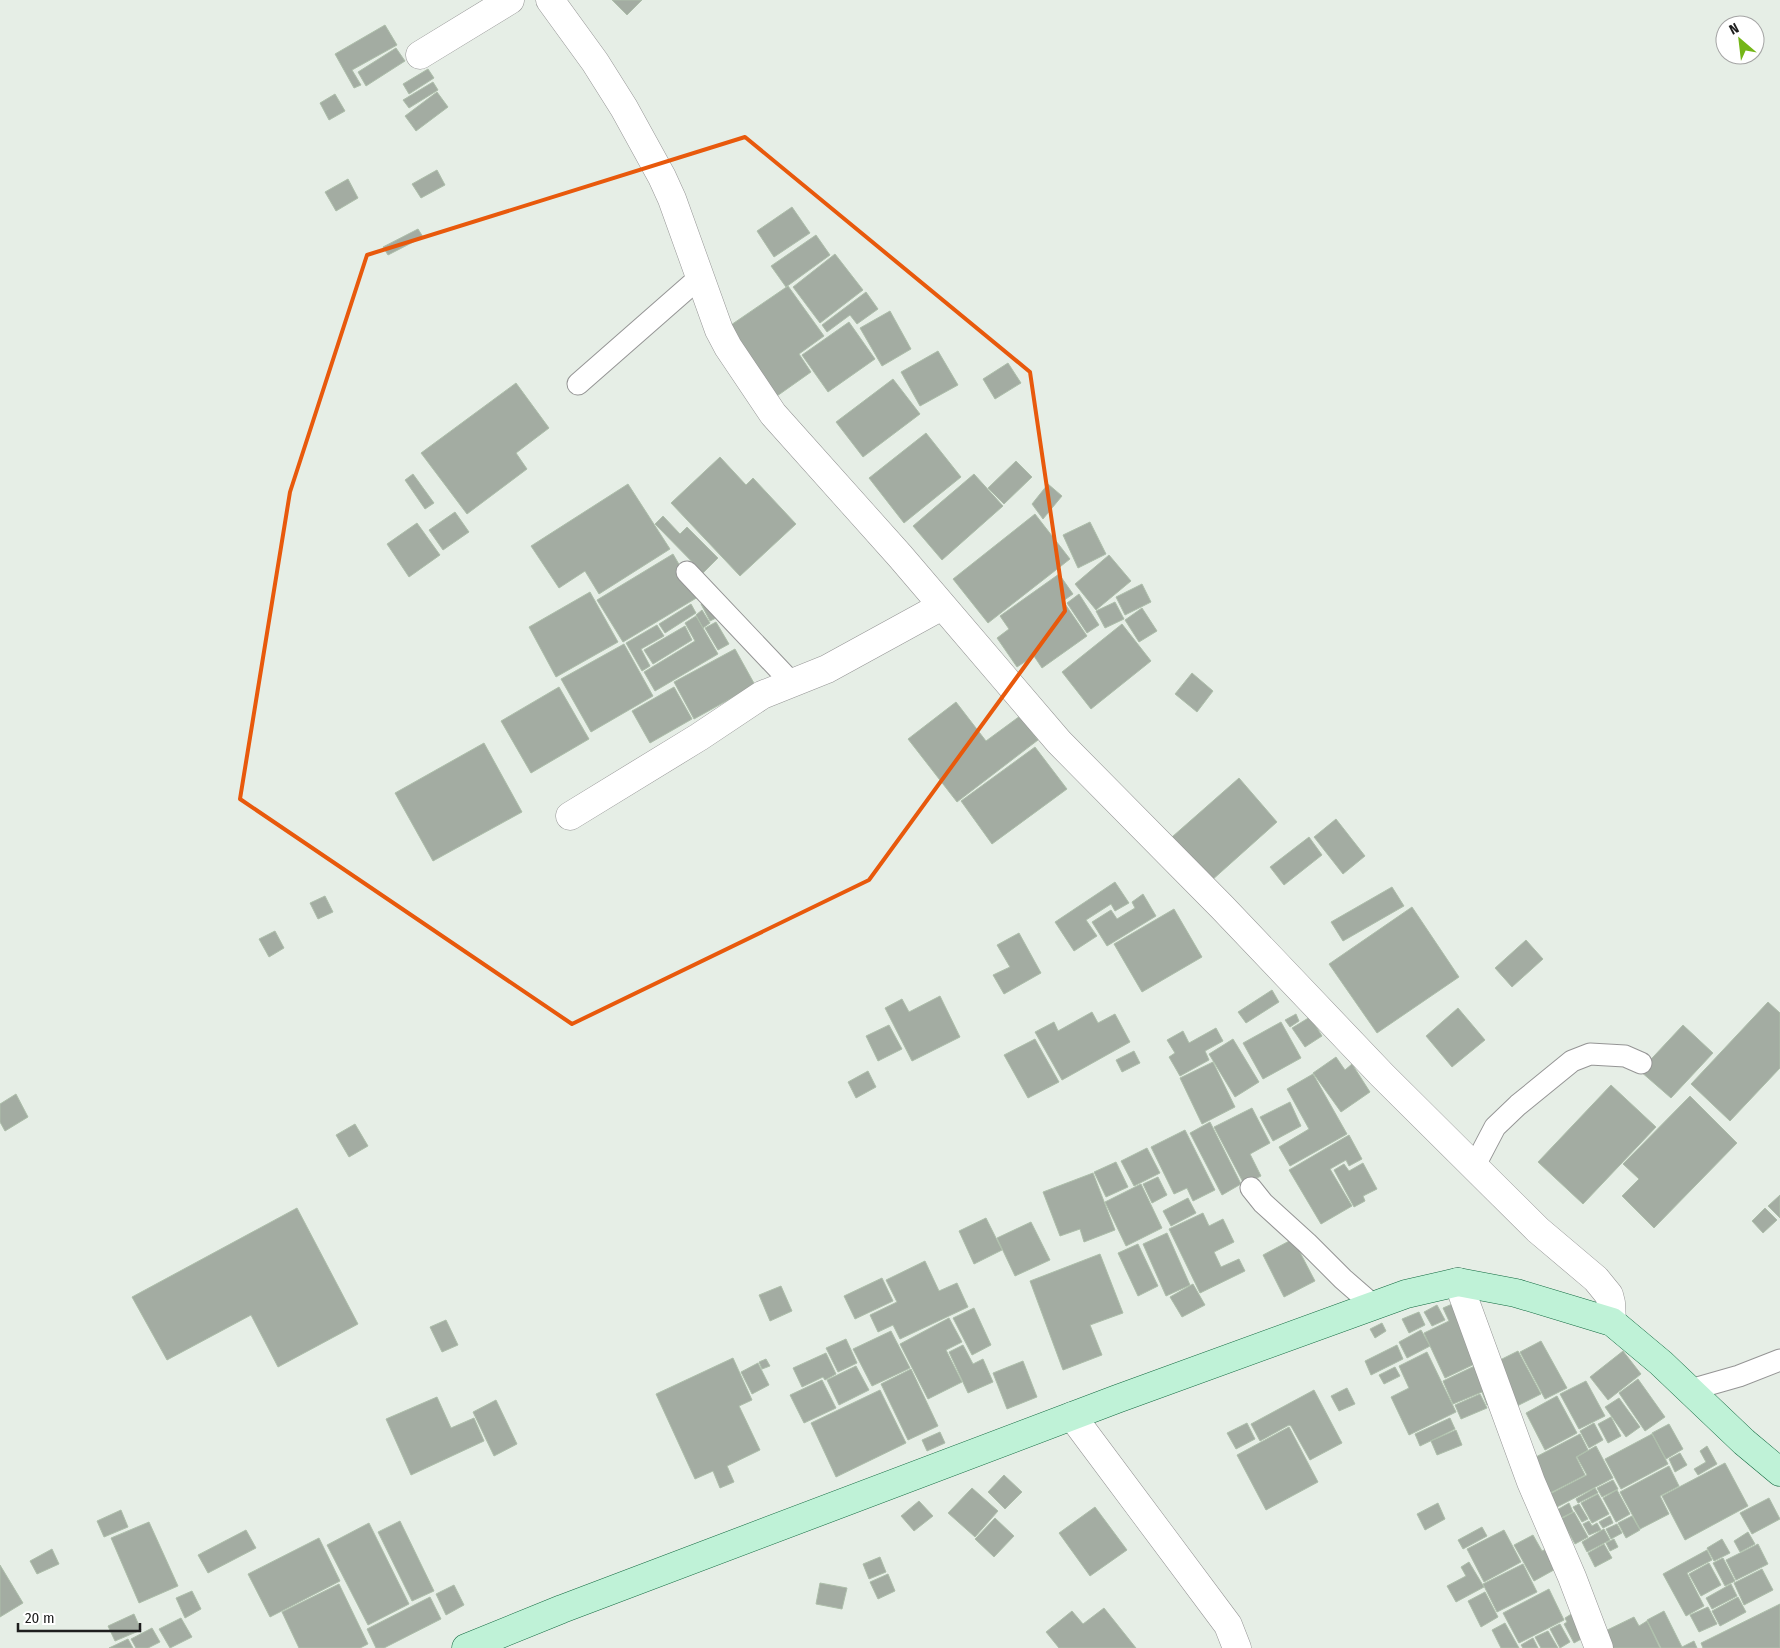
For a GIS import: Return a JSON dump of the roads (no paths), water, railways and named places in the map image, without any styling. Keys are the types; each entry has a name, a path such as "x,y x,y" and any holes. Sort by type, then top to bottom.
{"street":[{"path":"420,54 510,0"},
{"path":"550,0 595,62 624,108 662,176 719,330 728,347 773,414 1059,742 1222,907 1382,1075 1538,1230 1596,1279 1609,1295 1612,1322"},
{"path":"570,816 699,737 762,695 827,669 942,606"},
{"path":"1458,1282 1531,1482 1572,1576 1599,1648"},
{"path":"466,1648 1072,1416 1406,1294 1458,1282 1516,1292 1612,1322 1662,1363 1744,1442 1780,1472"},
{"path":"1072,1416 1228,1625 1238,1648"}],"lane":[{"path":"578,384 700,277"},
{"path":"687,572 792,683"},
{"path":"1474,1166 1495,1126 1572,1061 1590,1054 1625,1056 1641,1063"},
{"path":"1251,1188 1263,1204 1374,1306"},
{"path":"1690,1390 1740,1376 1780,1360"}]}
